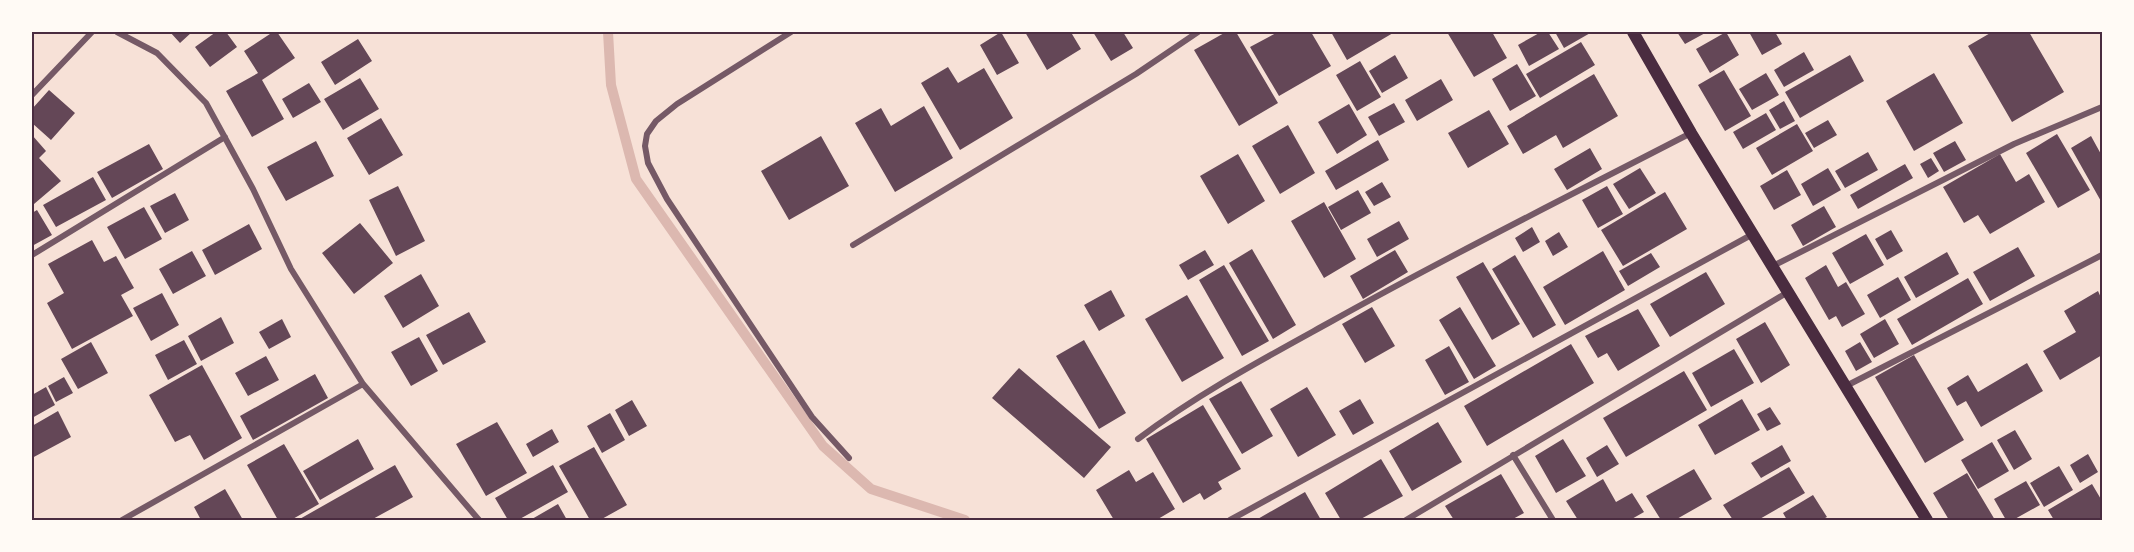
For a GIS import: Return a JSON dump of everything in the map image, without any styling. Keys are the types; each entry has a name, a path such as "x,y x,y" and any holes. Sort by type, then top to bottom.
{"main road":[{"path":"1634,32 1691,133 1927,520"}],"street":[{"path":"32,95 92,32"},
{"path":"117,32 157,53 206,103 253,189 291,269 363,384 479,520"},
{"path":"791,32 677,104 656,121 647,134 645,146 648,162 667,199 812,417 849,458"},
{"path":"853,245 1136,74 1198,32"},
{"path":"1772,266 2014,144 2103,106"},
{"path":"1138,439 1184,405 1274,352 1397,284 1691,133"},
{"path":"32,255 225,137"},
{"path":"1230,520 1753,234"},
{"path":"1846,386 2103,255"},
{"path":"1406,520 1788,292"},
{"path":"122,520 363,384"},
{"path":"1512,456 1553,520"}],"building":[{"path":"170,32 192,32 180,43"},
{"path":"216,32 226,32 237,47 210,67 195,47"},
{"path":"273,32 277,32 295,58 262,80 284,119 252,137 226,91 258,73 244,51"},
{"path":"1001,32 1019,63 997,75 980,45"},
{"path":"1025,32 1076,32 1072,34 1081,49 1047,70"},
{"path":"1093,32 1123,32 1133,48 1111,61"},
{"path":"1226,32 1236,32 1278,103 1239,126 1194,50"},
{"path":"1278,32 1311,32 1331,66 1279,96 1250,47"},
{"path":"1331,32 1392,32 1393,33 1347,60"},
{"path":"1447,32 1492,32 1507,58 1474,77"},
{"path":"1541,32 1548,32 1559,49 1529,66 1518,45"},
{"path":"1555,32 1592,32 1564,48"},
{"path":"1677,32 1707,32 1685,44"},
{"path":"1726,32 1739,55 1710,73 1696,49"},
{"path":"1749,32 1775,32 1782,44 1762,55"},
{"path":"1992,32 2029,32 2064,92 2012,122 1968,46"},
{"path":"358,39 372,61 335,85 321,62"},
{"path":"1581,42 1595,65 1540,98 1526,74"},
{"path":"1804,52 1814,70 1784,87 1774,70"},
{"path":"1395,55 1408,78 1382,93 1369,71"},
{"path":"1850,55 1864,81 1800,118 1785,92"},
{"path":"1360,61 1381,97 1357,111 1336,75"},
{"path":"1517,64 1536,96 1510,111 1492,79"},
{"path":"948,67 958,83 984,68 1013,118 960,150 921,83"},
{"path":"1724,70 1751,116 1725,131 1698,85"},
{"path":"1766,73 1779,95 1752,110 1739,89"},
{"path":"1934,73 1963,123 1914,151 1886,101"},
{"path":"1594,74 1618,116 1563,148 1556,135 1523,154 1507,126"},
{"path":"360,78 379,109 343,130 324,99"},
{"path":"1441,79 1453,100 1417,121 1405,100"},
{"path":"309,83 321,102 293,118 282,99"},
{"path":"49,90 75,113 51,140 32,123 32,109"},
{"path":"1784,101 1795,121 1780,129 1769,110"},
{"path":"1394,103 1405,122 1379,136 1368,117"},
{"path":"1349,104 1367,135 1337,154 1318,122"},
{"path":"924,106 953,158 895,192 855,123 881,108 891,126"},
{"path":"1489,110 1509,144 1468,168 1448,133"},
{"path":"1766,113 1776,130 1743,149 1733,132"},
{"path":"381,118 403,155 369,175 347,138"},
{"path":"1828,120 1837,135 1814,148 1805,133"},
{"path":"1797,124 1813,151 1772,175 1756,148"},
{"path":"1288,125 1315,173 1280,194 1252,146"},
{"path":"2057,134 2090,190 2058,208 2026,153"},
{"path":"32,135 46,151 39,158 61,181 34,204 32,201"},
{"path":"821,136 849,186 789,220 761,171"},
{"path":"2091,136 2102,156 2102,203 2071,148"},
{"path":"1378,140 1389,160 1336,190 1325,171"},
{"path":"316,141 334,176 286,201 267,167"},
{"path":"1955,141 1966,160 1944,172 1933,153"},
{"path":"149,144 163,169 112,198 97,172"},
{"path":"1590,148 1602,169 1567,190 1554,169"},
{"path":"1868,152 1878,170 1845,188 1835,171"},
{"path":"1238,154 1265,201 1228,224 1200,176"},
{"path":"2000,154 2016,182 2029,174 2045,202 1990,234 1978,215 1964,223 1943,187"},
{"path":"1931,158 1939,171 1928,178 1920,164"},
{"path":"1905,164 1913,178 1858,209 1850,195"},
{"path":"1640,168 1656,193 1629,209 1613,184"},
{"path":"1828,168 1841,190 1813,206 1801,184"},
{"path":"1787,170 1801,195 1774,210 1760,186"},
{"path":"93,177 106,200 56,227 43,205"},
{"path":"1382,182 1391,197 1374,206 1365,192"},
{"path":"398,186 425,241 396,256 369,200"},
{"path":"1607,186 1623,214 1598,228 1582,200"},
{"path":"1358,190 1371,213 1341,230 1328,207"},
{"path":"1665,192 1687,229 1623,266 1601,230"},
{"path":"175,193 189,220 165,233 150,206"},
{"path":"1324,202 1356,259 1324,278 1291,221"},
{"path":"1824,206 1836,227 1803,246 1791,225"},
{"path":"144,207 162,239 125,259 107,227"},
{"path":"37,210 52,235 32,246 32,213"},
{"path":"1399,221 1409,239 1377,257 1367,239"},
{"path":"360,223 393,263 354,294 322,253"},
{"path":"249,224 262,249 215,275 202,250"},
{"path":"1532,227 1540,242 1523,252 1515,238"},
{"path":"1891,230 1903,251 1887,260 1875,239"},
{"path":"1559,232 1568,247 1553,256 1545,241"},
{"path":"1866,234 1884,265 1850,284 1832,253"},
{"path":"92,240 104,262 116,256 134,288 121,295 133,316 72,349 47,303 64,293 48,264"},
{"path":"2018,247 2035,276 1990,301 1973,272"},
{"path":"1252,249 1296,325 1273,339 1229,263"},
{"path":"1205,250 1214,265 1188,280 1179,265"},
{"path":"1395,250 1408,272 1363,299 1350,276"},
{"path":"192,251 206,276 173,294 159,269"},
{"path":"1603,251 1625,290 1565,325 1543,287"},
{"path":"1947,252 1959,274 1916,298 1904,277"},
{"path":"1651,253 1660,267 1628,286 1619,271"},
{"path":"1515,255 1556,325 1533,338 1492,269"},
{"path":"1483,262 1520,324 1492,340 1456,277"},
{"path":"1224,265 1269,341 1242,356 1199,280"},
{"path":"1826,265 1838,287 1846,282 1865,314 1842,327 1836,316 1829,320 1805,278"},
{"path":"1706,272 1725,304 1670,337 1650,304"},
{"path":"421,274 439,306 403,328 384,296"},
{"path":"1898,277 1911,300 1880,318 1867,295"},
{"path":"1968,278 1983,304 1912,345 1897,319"},
{"path":"1111,290 1125,316 1099,331 1084,305"},
{"path":"2098,291 2102,300 2102,355 2060,380 2043,351 2076,332 2064,311"},
{"path":"162,293 179,325 151,341 133,308"},
{"path":"1187,295 1224,358 1182,382 1145,319"},
{"path":"1372,307 1395,346 1365,363 1342,324"},
{"path":"1460,307 1496,366 1474,379 1439,320"},
{"path":"1638,309 1660,346 1618,371 1607,353 1598,358 1585,336"},
{"path":"469,312 486,342 443,365 426,335"},
{"path":"221,317 234,343 201,361 188,336"},
{"path":"282,319 291,337 269,349 259,332"},
{"path":"1885,319 1899,344 1874,358 1860,334"},
{"path":"1765,322 1790,365 1761,383 1736,339"},
{"path":"419,337 438,371 411,386 391,352"},
{"path":"184,340 197,364 168,380 155,355"},
{"path":"1084,340 1126,413 1099,429 1056,356"},
{"path":"91,342 108,373 78,389 61,359"},
{"path":"1860,342 1872,362 1856,371 1845,351"},
{"path":"1571,344 1594,383 1487,446 1464,406"},
{"path":"1449,346 1469,382 1445,395 1425,360"},
{"path":"1734,349 1754,383 1711,407 1692,373"},
{"path":"1914,355 1964,440 1925,463 1875,377"},
{"path":"266,356 279,380 248,396 235,373"},
{"path":"2027,363 2043,391 1981,427 1966,401 1957,406 1947,388 1968,375 1978,392"},
{"path":"202,365 242,438 204,460 190,435 175,442 149,395"},
{"path":"1019,368 1111,447 1084,478 992,398"},
{"path":"1684,371 1707,410 1626,457 1603,418"},
{"path":"315,374 328,398 253,440 240,416"},
{"path":"64,377 73,393 56,402 48,386"},
{"path":"1241,381 1273,436 1242,454 1209,399"},
{"path":"46,387 55,405 32,418 32,395"},
{"path":"1307,387 1336,435 1298,457 1270,409"},
{"path":"1360,399 1374,423 1353,435 1339,411"},
{"path":"1742,399 1760,430 1715,455 1698,425"},
{"path":"632,400 647,426 629,436 615,410"},
{"path":"1203,405 1241,469 1218,482 1222,489 1204,500 1200,493 1183,503 1146,439"},
{"path":"1770,407 1781,424 1767,431 1757,414"},
{"path":"58,411 71,437 32,458 32,426"},
{"path":"610,413 625,440 602,453 587,426"},
{"path":"497,422 527,473 486,496 456,444"},
{"path":"1438,422 1462,462 1412,491 1389,451"},
{"path":"552,429 559,442 533,457 526,444"},
{"path":"2015,430 2032,459 2014,470 1997,440"},
{"path":"358,439 374,469 320,500 303,471"},
{"path":"1563,439 1586,476 1556,493 1535,456"},
{"path":"1992,442 2009,471 1978,489 1961,460"},
{"path":"284,444 319,504 291,520 278,520 247,465"},
{"path":"1607,445 1619,464 1597,477 1586,458"},
{"path":"1782,445 1791,461 1761,478 1751,463"},
{"path":"594,447 627,505 600,520 590,520 559,466"},
{"path":"2088,454 2098,472 2080,483 2070,465"},
{"path":"1381,459 1403,496 1359,520 1341,520 1325,493"},
{"path":"395,465 413,497 371,520 298,520"},
{"path":"553,465 568,492 518,520 508,520 495,498"},
{"path":"2059,466 2073,490 2044,507 2030,483"},
{"path":"1789,467 1805,493 1758,520 1733,520 1723,505"},
{"path":"1694,469 1712,499 1675,520 1661,520 1646,496"},
{"path":"1129,470 1136,482 1153,472 1175,509 1159,520 1114,520 1096,490"},
{"path":"1967,473 1995,520 1949,520 1933,493"},
{"path":"1501,474 1524,513 1511,520 1454,520 1445,506"},
{"path":"1603,479 1616,502 1632,493 1644,512 1630,520 1578,520 1566,501"},
{"path":"2026,481 2040,505 2013,520 2006,520 1994,499"},
{"path":"2092,484 2102,501 2102,518 2054,520 2048,510"},
{"path":"225,489 243,520 201,520 194,507"},
{"path":"1305,492 1321,520 1256,520"},
{"path":"1813,495 1827,517 1821,520 1787,520 1783,513"},
{"path":"558,504 567,520 532,519"}],"waterway":[{"path":"608,32 611,85 636,179 823,446 871,489 965,520"}]}
